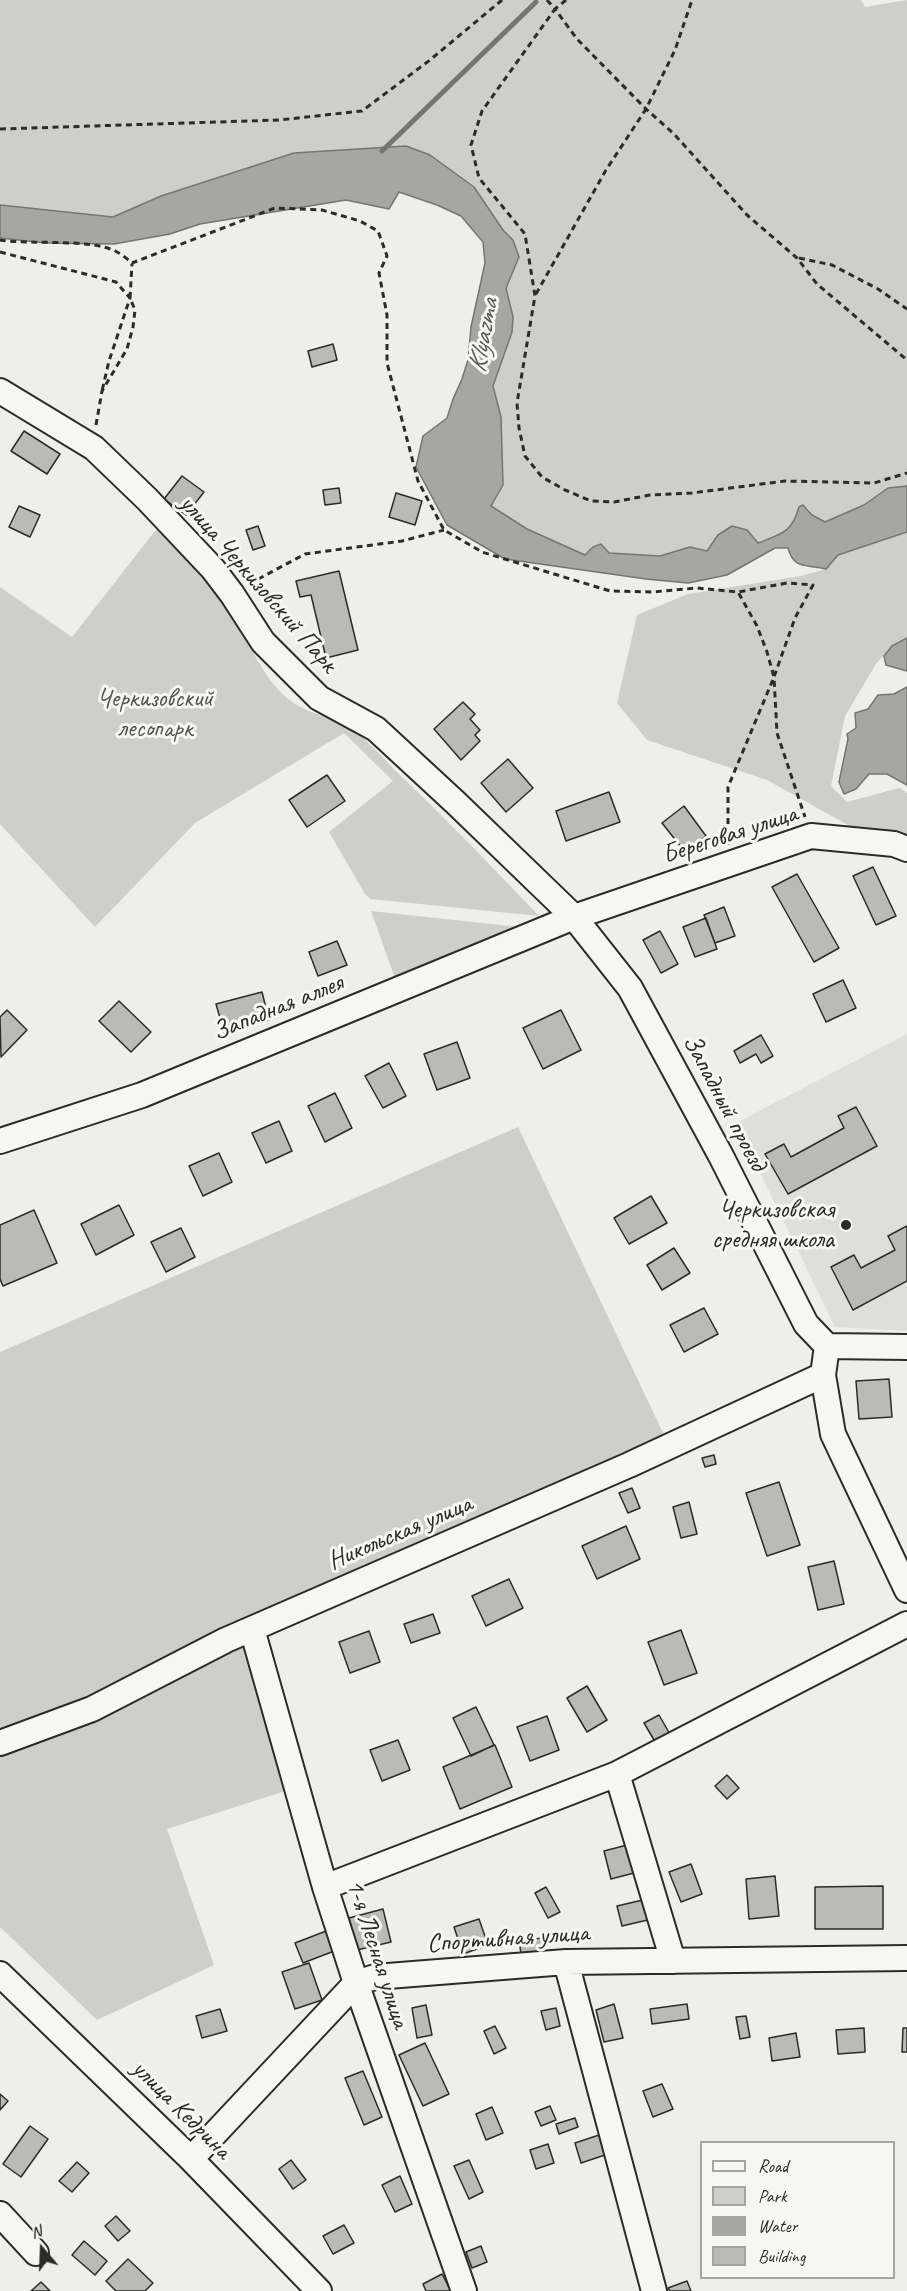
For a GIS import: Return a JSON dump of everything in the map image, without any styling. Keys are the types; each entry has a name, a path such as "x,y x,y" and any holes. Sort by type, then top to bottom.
{"street":[{"name":"улица Черкизовский Парк","path":"0,391 94,448 147,499 213,569 263,642 319,698 376,729 574,917"},
{"name":"Береговая улица","path":"574,917 811,836 900,847"},
{"path":"900,847 907,870"},
{"name":"Западная аллея","path":"0,1141 142,1095 574,917"},
{"name":"Западный проезд","path":"574,917 630,988 721,1156 806,1324 826,1346"},
{"path":"907,1347 826,1346 823,1375 833,1434 907,1590"},
{"name":"Никольская улица","path":"0,1743 92,1709 252,1629 629,1465 823,1375"},
{"path":"325,1887 616,1774 907,1624"},
{"name":"1-я Лесная улица","path":"252,1629 325,1887 356,1983 464,2291"},
{"path":"616,1774 673,1961"},
{"name":"Спортивная улица","path":"356,1983 375,1977 566,1962 907,1958"},
{"path":"566,1962 654,2291"},
{"name":"улица Кедрина","path":"0,1974 191,2159 319,2291"},
{"path":"191,2159 356,1983"},
{"path":"0,2214 36,2253"}],"path":[{"path":"0,129 279,120 362,111 430,60 502,0"},
{"path":"547,0 578,39 646,109 674,134 747,215 797,258 817,284 907,360"},
{"path":"536,296 525,234 479,178 471,145 482,111 555,9 566,0"},
{"path":"692,0 675,50 646,109 606,170 536,296 517,403 525,456 542,477 591,501 614,502 650,495 692,494 785,481 874,483 907,473"},
{"path":"132,264 275,208 322,210 360,221 378,231 387,256 379,273 387,315 387,363 418,481 444,530 482,552 610,591 652,592 697,588 738,592 787,583 813,585 795,618 774,677 728,787 728,865"},
{"path":"0,240 19,243 88,244 116,251 132,264"},
{"path":"0,252 116,282 130,298 135,310 127,349 102,391"},
{"path":"797,258 832,265 878,289 907,309"},
{"path":"94,448 96,418 109,361 130,298 132,264"},
{"path":"232,594 305,554 402,541 444,530"},
{"path":"738,592 757,626 767,652 774,677 777,733 811,836"}],"shaded area":[{"name":"Черкизовская средняя школа","path":"907,1034 907,1331 835,1327 736,1123"}],"green space":[{"path":"0,0 861,0 865,7 907,0 907,486 888,488 864,505 825,522 812,515 808,508 799,507 793,522 779,535 757,543 747,530 718,535 707,551 690,547 660,556 609,553 601,544 593,547 585,555 527,529 491,506 503,485 501,417 493,386 512,332 513,317 506,288 519,257 513,240 430,155 406,146 294,153 161,196 113,217 0,205"},
{"name":"Черкизовский лесопарк","path":"160,529 221,597 262,668 278,689 295,704 337,721 360,735 539,916 371,899 365,894 329,832 393,781 344,733 195,823 95,927 0,824 0,587 72,637 155,531"},
{"path":"907,532 907,638 892,646 876,664 845,716 831,786 847,802 899,788 907,793 907,858 767,780 647,740 617,703 637,615 688,594 801,576 826,569 838,555"},
{"path":"371,911 537,929 395,978"},
{"path":"518,1127 664,1435 237,1622 285,1791 167,1829 214,1965 97,2020 0,1927 0,1352"}],"water":[{"name":"Klyazma","path":"406,146 430,155 474,187 503,230 513,240 519,257 506,288 513,317 512,332 493,386 501,417 503,485 491,506 527,529 585,555 593,547 601,544 609,553 660,556 690,547 707,551 718,535 732,526 747,530 758,543 789,527 799,507 803,505 812,515 825,522 864,505 888,488 907,486 907,532 838,555 826,569 797,563 788,548 775,548 727,575 688,583 505,559 447,525 416,467 423,436 447,418 468,360 471,327 485,263 483,242 461,216 399,192 389,209 346,200 200,224 170,234 114,244 46,243 0,238 0,205 113,217 161,196 294,153"},
{"path":"907,638 907,671 886,665 884,656 892,646"},
{"path":"907,687 907,785 887,774 869,774 856,789 844,794 839,782 848,739 847,734 856,728 855,713 868,709 878,695 894,694"}],"building":[{"path":"333,344 337,360 312,367 308,351"},
{"path":"24,431 60,454 47,474 11,451"},
{"path":"182,476 204,492 186,515 164,499"},
{"path":"339,488 341,503 325,505 323,490"},
{"path":"396,493 422,501 415,525 389,517"},
{"path":"19,506 40,515 30,537 9,527"},
{"path":"258,526 265,546 253,550 246,530"},
{"path":"339,571 358,650 326,658 311,595 300,597 296,581"},
{"path":"463,702 475,714 470,719 480,730 475,735 480,741 461,760 434,729"},
{"path":"508,759 533,788 506,812 481,783"},
{"path":"327,775 345,801 307,827 289,800"},
{"path":"609,792 620,822 566,841 556,811"},
{"path":"684,806 706,836 685,852 662,823"},
{"path":"873,867 896,916 876,925 853,876"},
{"path":"797,874 839,948 814,962 772,887"},
{"path":"724,907 735,936 715,943 704,915"},
{"path":"706,918 717,949 695,957 683,927"},
{"path":"660,931 678,964 661,973 643,940"},
{"path":"337,941 347,965 318,976 309,952"},
{"path":"843,980 856,1008 826,1022 813,994"},
{"path":"262,992 269,1020 224,1032 216,1004"},
{"path":"119,1001 151,1032 131,1052 99,1021"},
{"path":"7,1010 27,1030 1,1057 0,1017"},
{"path":"561,1010 581,1050 543,1069 523,1028"},
{"path":"761,1035 773,1056 761,1063 756,1054 740,1063 734,1051"},
{"path":"457,1042 470,1078 437,1090 424,1054"},
{"path":"389,1063 406,1096 383,1108 365,1076"},
{"path":"335,1093 352,1128 325,1142 308,1106"},
{"path":"856,1107 877,1146 788,1194 765,1154 784,1144 791,1157 844,1128 838,1116"},
{"path":"279,1121 292,1151 266,1163 252,1133"},
{"path":"219,1153 232,1182 203,1196 189,1166"},
{"path":"651,1196 667,1223 629,1244 614,1218"},
{"path":"119,1205 134,1235 96,1255 81,1224"},
{"path":"34,1210 57,1263 3,1286 0,1279 0,1225"},
{"path":"907,1226 907,1281 853,1310 831,1267 854,1255 861,1268 895,1250 888,1236"},
{"path":"181,1228 195,1257 166,1272 151,1242"},
{"path":"674,1248 690,1273 662,1290 647,1265"},
{"path":"704,1308 718,1334 684,1352 670,1325"},
{"path":"889,1379 892,1417 859,1419 856,1381"},
{"path":"714,1455 716,1464 705,1467 702,1458"},
{"path":"779,1482 800,1545 767,1556 746,1493"},
{"path":"632,1488 640,1508 628,1513 619,1493"},
{"path":"689,1502 697,1534 681,1538 673,1507"},
{"path":"626,1526 640,1559 597,1579 582,1546"},
{"path":"834,1561 844,1604 818,1610 808,1567"},
{"path":"509,1579 523,1608 486,1626 472,1596"},
{"path":"433,1614 440,1633 411,1643 404,1624"},
{"path":"681,1630 697,1673 664,1685 648,1642"},
{"path":"369,1631 380,1662 350,1673 339,1642"},
{"path":"587,1686 607,1720 587,1732 567,1698"},
{"path":"476,1707 494,1745 471,1756 453,1718"},
{"path":"659,1715 671,1736 657,1745 644,1723"},
{"path":"547,1716 559,1750 530,1761 517,1727"},
{"path":"398,1740 410,1770 382,1781 370,1750"},
{"path":"495,1745 512,1787 460,1809 443,1767"},
{"path":"727,1775 739,1788 727,1799 715,1786"},
{"path":"627,1845 634,1873 611,1879 604,1851"},
{"path":"691,1864 702,1894 681,1902 669,1872"},
{"path":"775,1876 779,1916 749,1919 746,1879"},
{"path":"883,1886 883,1929 815,1929 815,1887"},
{"path":"546,1887 560,1912 548,1918 535,1893"},
{"path":"647,1899 652,1919 622,1926 617,1906"},
{"path":"383,1909 391,1942 357,1950 349,1918"},
{"path":"479,1919 488,1945 463,1954 454,1927"},
{"path":"334,1928 342,1948 303,1963 295,1943"},
{"path":"542,1938 544,1957 522,1960 519,1941"},
{"path":"309,1963 322,2000 295,2009 282,1972"},
{"path":"614,2004 623,2038 604,2042 596,2010"},
{"path":"687,2004 689,2019 652,2024 650,2009"},
{"path":"426,2005 432,2035 417,2038 412,2008"},
{"path":"556,2008 560,2026 546,2030 541,2011"},
{"path":"220,2009 227,2031 202,2038 196,2016"},
{"path":"746,2016 750,2037 740,2039 736,2017"},
{"path":"495,2026 506,2048 494,2054 484,2031"},
{"path":"864,2028 865,2052 838,2054 836,2030"},
{"path":"903,2028 907,2028 907,2052 902,2052"},
{"path":"796,2033 800,2057 772,2061 769,2038"},
{"path":"425,2043 449,2094 423,2106 399,2055"},
{"path":"363,2071 382,2117 364,2125 345,2078"},
{"path":"662,2084 673,2109 653,2117 643,2091"},
{"path":"0,2094 8,2101 0,2110"},
{"path":"550,2106 556,2120 541,2126 535,2112"},
{"path":"492,2107 503,2133 486,2140 476,2114"},
{"path":"575,2118 578,2127 559,2134 556,2124"},
{"path":"30,2126 48,2139 21,2177 3,2164"},
{"path":"599,2135 605,2155 581,2163 575,2143"},
{"path":"548,2144 554,2163 536,2169 530,2150"},
{"path":"291,2160 306,2180 293,2189 279,2169"},
{"path":"469,2160 483,2192 469,2199 454,2166"},
{"path":"77,2162 89,2173 72,2192 59,2181"},
{"path":"400,2176 412,2204 395,2212 382,2185"},
{"path":"116,2216 130,2231 118,2241 105,2226"},
{"path":"344,2225 354,2243 333,2254 323,2236"},
{"path":"84,2241 107,2261 95,2275 72,2255"},
{"path":"481,2246 487,2262 472,2268 466,2252"},
{"path":"128,2259 153,2283 145,2291 116,2291 106,2281"},
{"path":"442,2274 451,2291 426,2291 423,2284"},
{"path":"687,2281 691,2291 670,2291 668,2288"},
{"path":"41,2282 50,2291 31,2291"}],"waterway":[{"path":"382,151 536,2"}],"place":[{"name":"Черкизовская средняя школа","path":"846,1225"}]}
